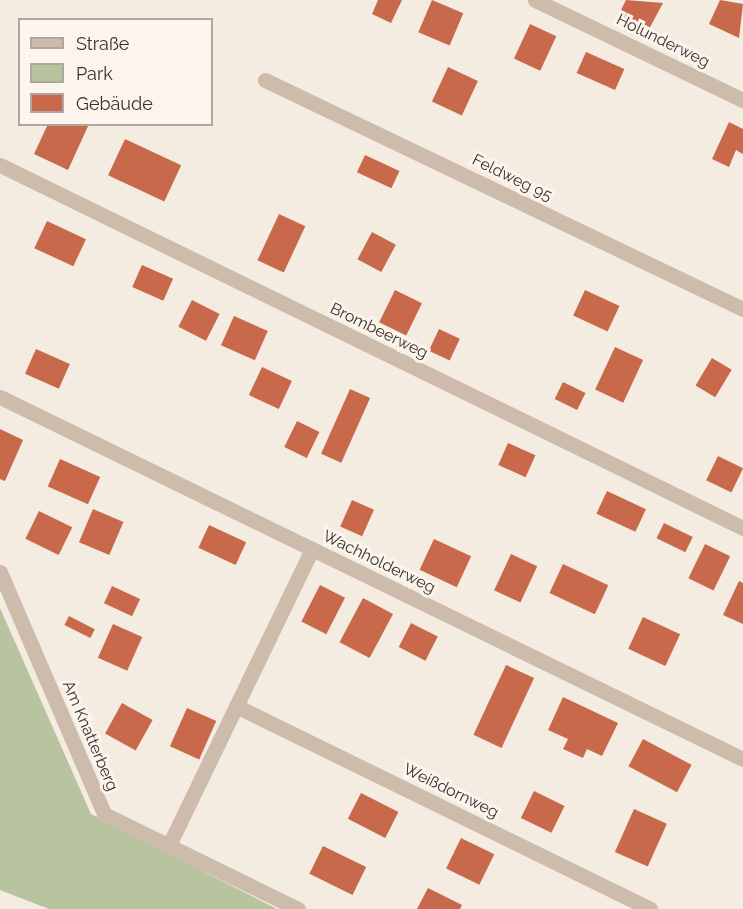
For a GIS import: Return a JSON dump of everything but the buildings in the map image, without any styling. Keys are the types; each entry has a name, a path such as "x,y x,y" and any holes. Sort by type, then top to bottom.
{"street":[{"name":"Holunderweg","path":"535,0 743,100"},
{"name":"Feldweg 95","path":"265,80 743,309"},
{"name":"Brombeerweg","path":"0,165 743,528"},
{"name":"Wachholderweg","path":"0,398 743,759"},
{"path":"169,846 312,549"},
{"name":"Am Knatterberg","path":"0,572 104,814 298,909"},
{"name":"Weißdornweg","path":"236,706 650,909"}],"green space":[{"path":"0,608 91,814 277,909 49,909 0,890"}]}
